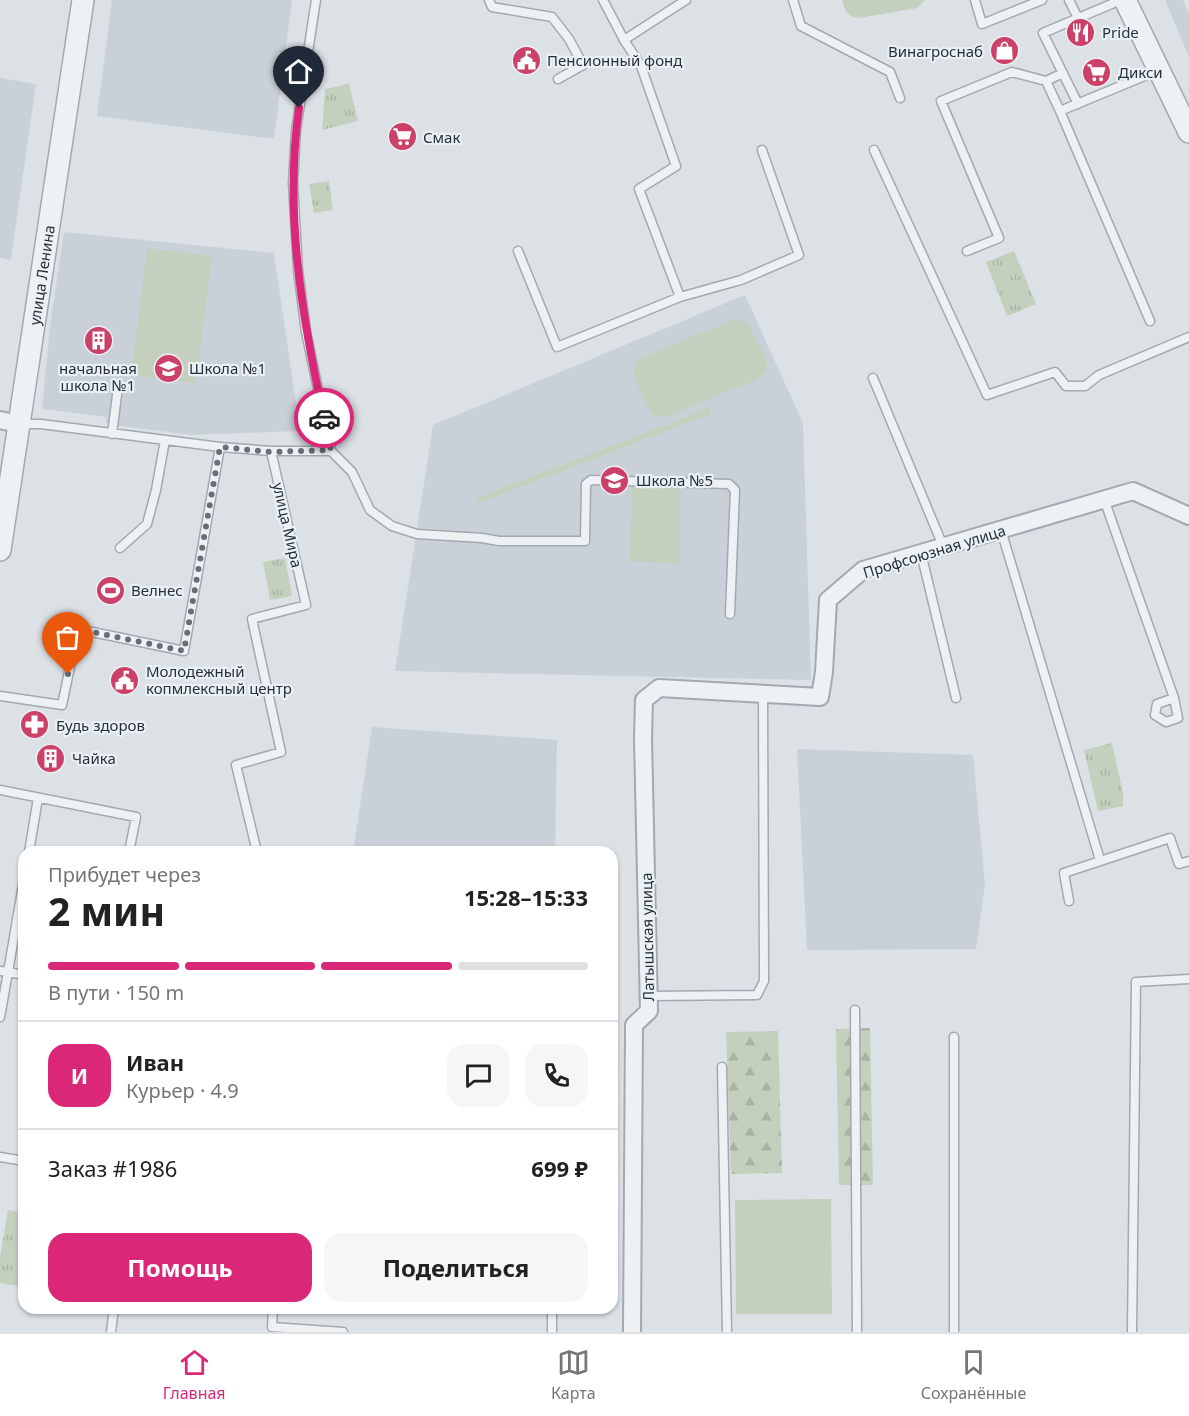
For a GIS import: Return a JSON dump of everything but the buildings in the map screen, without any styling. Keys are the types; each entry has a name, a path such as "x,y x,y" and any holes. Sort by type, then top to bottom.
{"street":[{"name":"улица Ленина","path":"0,550 9,422 82,0"},
{"path":"1125,0 1159,70 1184,106 1189,132"},
{"name":"Профсоюзная улица","path":"659,688 820,697 824,672 828,600 862,570 1134,490 1189,516"},
{"name":"Латышская улица","path":"632,1332 634,1025 649,1011 644,700 659,688"}],"lane":[{"path":"316,0 296,130 293,183 298,270 306,332 331,450 352,472 370,510 392,526 417,534 499,541 585,541 586,484 591,480 729,484 735,490 730,614"},
{"path":"489,0 492,7 552,17 569,39 583,64 558,79"},
{"path":"603,0 641,66 676,166 639,189 681,297"},
{"path":"624,40 686,0"},
{"path":"793,0 801,26 890,72 900,98"},
{"path":"975,0 982,24 1042,0"},
{"path":"1069,0 1078,18"},
{"path":"1078,104 1043,33 1121,0"},
{"path":"1060,111 1159,70"},
{"path":"967,251 999,238 941,101 1012,72 1046,81 1063,73"},
{"path":"1046,81 1150,321"},
{"path":"518,251 558,347 681,297 741,280 799,255 762,150"},
{"path":"874,150 987,395 1055,372 1066,386 1085,386 1099,375 1189,337"},
{"path":"873,378 944,546"},
{"path":"112,434 118,387"},
{"path":"9,422 271,452 331,450"},
{"path":"120,548 147,524 165,440"},
{"path":"0,696 62,705 78,629 184,651 220,447"},
{"name":"улица Мира","path":"256,846 236,765 281,752 252,619 306,605 271,452"},
{"path":"1104,499 1174,698"},
{"path":"1001,530 1100,860"},
{"path":"921,553 956,698"},
{"path":"648,996 757,995 764,981 763,695"},
{"path":"0,790 136,817 130,846"},
{"path":"30,846 38,798"},
{"path":"1069,901 1064,873 1100,860 1170,838 1179,864 1189,861"},
{"path":"0,1017 4,972 18,907"},
{"path":"1132,1332 1136,982 1189,979"},
{"path":"855,1010 857,1332"},
{"path":"954,1037 954,1332"},
{"path":"722,1068 727,1332"},
{"path":"0,1157 18,1160"},
{"path":"111,1332 113,1314"},
{"path":"273,1314 272,1327 343,1332"},
{"path":"552,1314 552,1332"}],"shaded area":[{"path":"112,0 292,0 274,139 97,116"},
{"path":"1165,0 1183,0 1189,14 1189,57"},
{"path":"0,78 36,84 11,260 0,258"},
{"name":"Школа №1","path":"64,232 274,253 300,431 191,435 114,425 106,423 106,417 42,409 50,326"},
{"name":"Школа №5","path":"745,295 803,423 811,680 395,671 433,425"},
{"path":"372,727 557,740 555,846 354,846"},
{"path":"797,749 973,755 985,885 976,949 807,950"}],"green space":[{"path":"842,0 925,0 917,8 859,18 847,12"},
{"path":"349,84 358,121 322,130 325,89"},
{"path":"329,181 333,210 314,213 309,184"},
{"path":"147,248 212,256 196,383 131,375"},
{"path":"1014,251 1036,304 1007,316 986,262"},
{"path":"735,319 748,323 767,362 766,371 758,379 666,417 654,416 636,381 634,370 637,362 641,358"},
{"path":"709,408 711,414 479,503 476,498"},
{"path":"632,483 680,485 680,564 630,561"},
{"path":"285,558 292,596 270,600 263,562"},
{"path":"1112,743 1123,793 1123,806 1098,811 1084,750"},
{"path":"870,1028 873,1185 839,1185 836,1029"},
{"path":"778,1031 782,1173 731,1174 726,1032"},
{"path":"831,1199 832,1314 736,1314 735,1200"},
{"path":"8,1210 18,1211 18,1286 0,1283 0,1258"}],"way so far":[{"path":"68,674 78,629 184,651 220,447 271,452 331,450 324,418"}],"place":[{"name":"Pride","path":"1081,32"},
{"name":"Винагроснаб","path":"1004,51"},
{"name":"Пенсионный фонд","path":"526,60"},
{"name":"Дикси","path":"1097,72"},
{"name":"Смак","path":"402,137"},
{"name":"начальная школа №1","path":"98,341"},
{"name":"Школа №1","path":"168,368"},
{"name":"Школа №5","path":"615,480"},
{"name":"Велнес","path":"110,590"},
{"name":"Молодежный копмлексный центр","path":"125,680"},
{"name":"Будь здоров","path":"35,725"},
{"name":"Чайка","path":"51,758"}],"route":[{"path":"299,108 293,183 298,270 306,332 324,418"}]}
